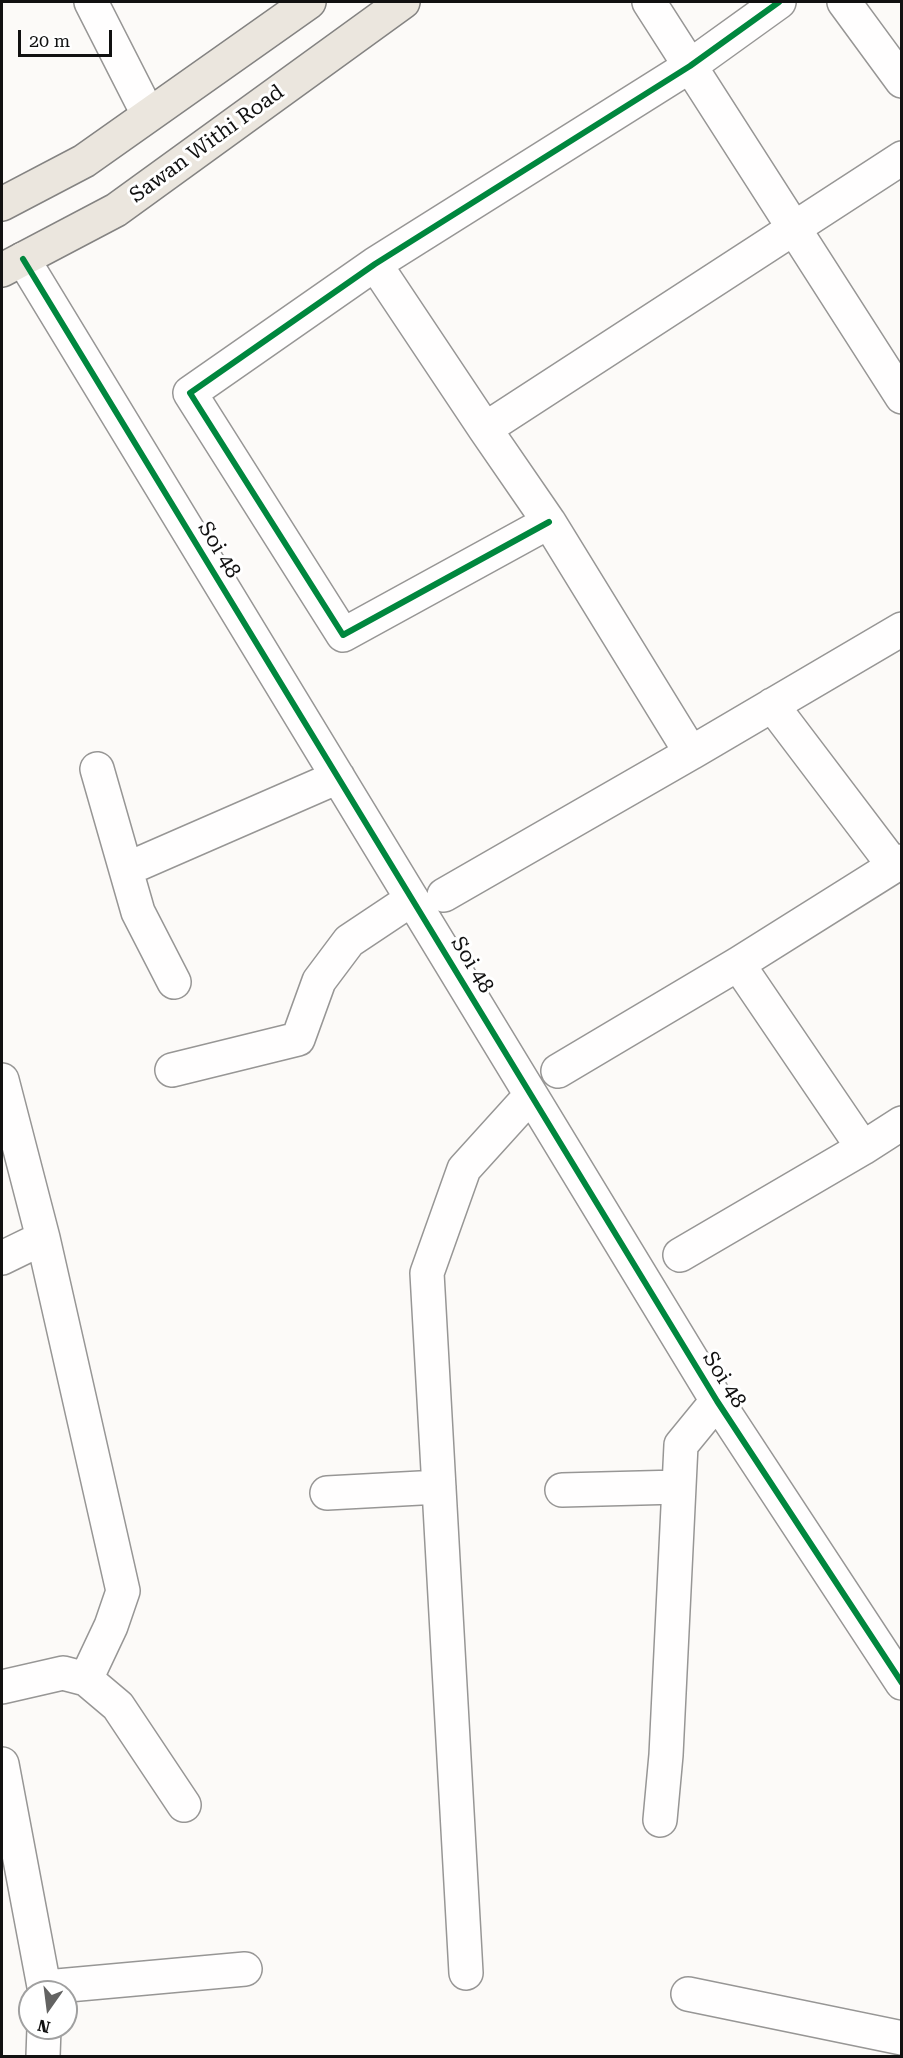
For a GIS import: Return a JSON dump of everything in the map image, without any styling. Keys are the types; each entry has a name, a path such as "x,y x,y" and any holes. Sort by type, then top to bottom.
{"main road":[{"path":"2,204 84,161 309,2"},
{"name":"Sawan Withi Road","path":"12,264 116,210 403,2"}],"street":[{"path":"91,2 148,114"},
{"path":"648,2 902,397"},
{"path":"549,522 343,635 190,393 375,264 690,66 779,2"},
{"path":"844,2 902,81"},
{"path":"485,429 902,158"},
{"name":"Soi 48","path":"12,264 338,777 717,1401 902,1683"},
{"path":"375,264 549,522 691,753"},
{"path":"444,895 902,629"},
{"path":"558,1071 738,964 898,863 772,705"},
{"path":"97,769 138,912 174,982"},
{"path":"127,869 338,777"},
{"path":"172,1070 298,1039 319,981 349,941 412,899"},
{"path":"738,964 863,1148"},
{"path":"2,1080 44,1238 123,1591 111,1626 86,1679"},
{"path":"466,1974 427,1273 464,1169 531,1095"},
{"path":"680,1255 902,1123"},
{"path":"2,1258 44,1238"},
{"path":"660,1820 666,1755 681,1445 717,1401"},
{"path":"327,1493 439,1486"},
{"path":"562,1490 679,1487"},
{"path":"2,1687 63,1673 86,1679 118,1706 184,1805"},
{"path":"2,1764 44,1980"},
{"path":"78,1987 245,1969"},
{"path":"688,1994 902,2038"},
{"path":"43,2056 44,2040"}],"cycle path":[{"path":"549,522 343,635 190,393 375,264 690,66 779,2"},
{"path":"23,259 717,1401 902,1683"}]}
